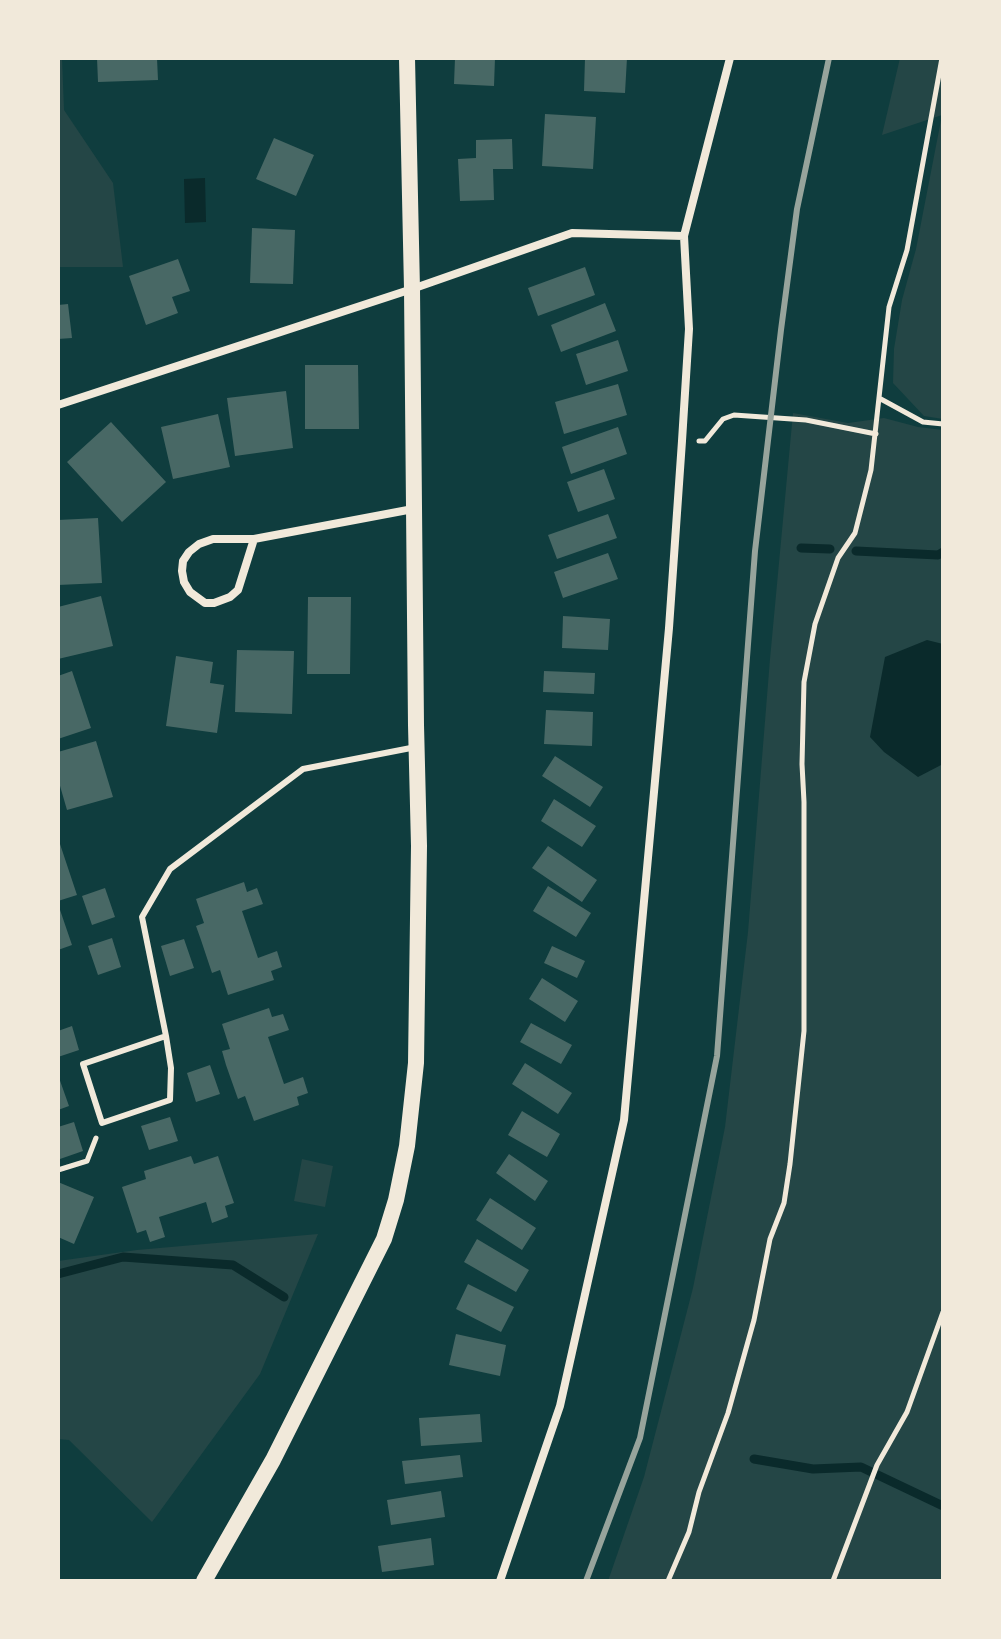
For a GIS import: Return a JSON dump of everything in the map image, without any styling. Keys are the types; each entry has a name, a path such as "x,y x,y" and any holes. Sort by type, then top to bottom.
{"main road":[{"path":"204,1581 273,1460 384,1239 407,1146 416,1063 419,846 407,58"}],"street":[{"path":"500,1581 560,1406 624,1120 669,628 682,441 689,329 684,236 730,58"},
{"path":"58,405 572,233 684,236"},
{"path":"254,539 238,590 223,601 214,603 205,603 190,592 184,582 183,561 199,544 213,539 254,539 414,509"}],"lane":[{"path":"166,1036 83,1064 102,1123 170,1100 171,1068 166,1036 142,917 170,869 303,769 416,747"}],"path":[{"path":"668,1581 689,1532 699,1492 728,1413 754,1320 770,1239 784,1203 804,1031 804,682 815,624 838,558 855,533 871,470 889,307 907,250 942,58"},
{"path":"879,398 923,422 943,424"},
{"path":"682,441 705,441 723,419 734,415 806,420 876,434"},
{"path":"58,1170 87,1161 102,1123"},
{"path":"833,1581 877,1465 907,1412 943,1312"}],"shaded area":[{"path":"58,58 62,58 64,110 113,183 123,267 58,267"},
{"path":"900,58 943,58 943,419 924,416 893,383 894,349 902,300 916,249 942,115 882,135"},
{"path":"205,178 206,222 185,223 184,179"},
{"path":"793,413 848,423 884,418 943,430 943,1581 608,1581 644,1477 693,1288 725,1127 748,932"},
{"path":"927,640 943,644 943,764 918,777 884,752 870,737 885,657"},
{"path":"302,1159 333,1166 325,1207 294,1201"},
{"path":"318,1234 260,1374 152,1522 69,1440 58,1439 58,1261 137,1250"}],"building":[{"path":"97,58 157,58 158,80 98,82"},
{"path":"455,58 495,58 494,86 454,84"},
{"path":"585,58 627,58 625,93 584,91"},
{"path":"545,114 596,117 593,169 542,166"},
{"path":"274,138 314,155 296,196 256,179"},
{"path":"512,139 513,169 493,169 494,200 460,201 458,159 476,158 476,140"},
{"path":"252,228 295,230 293,284 250,283"},
{"path":"178,259 190,291 172,297 178,313 146,325 129,276"},
{"path":"585,267 595,295 538,316 528,288"},
{"path":"605,303 616,331 561,352 551,325"},
{"path":"68,304 72,338 58,339 58,305"},
{"path":"618,340 628,371 586,385 576,354"},
{"path":"305,365 358,365 359,429 305,429"},
{"path":"618,384 627,415 564,434 555,402"},
{"path":"286,391 293,448 235,456 227,398"},
{"path":"218,414 230,467 173,479 161,427"},
{"path":"111,422 166,482 122,522 67,462"},
{"path":"618,427 627,454 571,474 562,447"},
{"path":"604,469 615,499 578,512 567,482"},
{"path":"608,514 617,538 557,559 548,535"},
{"path":"98,518 102,583 58,585 58,520"},
{"path":"608,553 618,579 563,598 554,572"},
{"path":"101,596 113,646 58,659 58,607"},
{"path":"308,597 351,597 350,674 307,674"},
{"path":"563,616 610,619 608,650 562,648"},
{"path":"237,650 294,651 292,714 235,712"},
{"path":"176,656 213,662 210,683 224,685 217,733 166,726"},
{"path":"72,671 91,728 58,739 58,676"},
{"path":"544,671 595,673 594,694 543,692"},
{"path":"546,710 593,712 592,746 544,744"},
{"path":"96,741 113,797 67,810 58,779 58,752"},
{"path":"555,756 603,787 590,807 542,776"},
{"path":"554,799 596,826 582,847 541,821"},
{"path":"58,845 77,895 58,901"},
{"path":"548,846 597,880 582,902 532,868"},
{"path":"244,882 247,892 257,888 263,904 242,911 258,958 277,951 282,967 271,971 274,980 228,995 220,970 212,973 196,926 204,923 196,899"},
{"path":"548,886 591,913 576,937 533,911"},
{"path":"105,888 115,917 92,925 82,896"},
{"path":"58,904 72,945 58,950"},
{"path":"112,938 121,967 98,975 88,946"},
{"path":"184,939 194,968 170,976 161,946"},
{"path":"552,946 585,961 577,978 544,963"},
{"path":"542,978 578,1001 565,1022 529,999"},
{"path":"269,1008 272,1017 283,1014 289,1030 268,1037 284,1084 303,1077 308,1093 297,1097 299,1105 254,1121 245,1096 238,1099 226,1065 222,1051 230,1049 222,1024"},
{"path":"531,1023 572,1045 561,1064 520,1042"},
{"path":"72,1026 79,1050 58,1057 58,1031"},
{"path":"525,1063 572,1093 558,1114 512,1084"},
{"path":"210,1065 220,1094 196,1102 187,1073"},
{"path":"58,1075 69,1106 58,1110"},
{"path":"522,1111 560,1134 547,1157 508,1135"},
{"path":"170,1117 178,1141 149,1150 141,1126"},
{"path":"74,1122 83,1151 60,1159 58,1127"},
{"path":"509,1154 548,1181 535,1201 496,1173"},
{"path":"191,1156 194,1164 218,1156 234,1203 225,1206 228,1217 212,1223 206,1202 159,1217 165,1237 150,1242 146,1230 137,1233 122,1187 146,1179 144,1171"},
{"path":"58,1182 94,1197 74,1244 58,1237"},
{"path":"490,1198 536,1228 522,1250 476,1220"},
{"path":"477,1239 529,1270 516,1292 464,1262"},
{"path":"468,1284 514,1307 501,1332 456,1309"},
{"path":"456,1334 506,1345 500,1376 449,1365"},
{"path":"480,1414 482,1442 421,1446 419,1418"},
{"path":"460,1455 463,1477 405,1484 402,1461"},
{"path":"441,1491 445,1517 391,1525 387,1500"},
{"path":"431,1538 434,1565 382,1572 378,1546"}],"waterway":[{"path":"801,548 830,549"},
{"path":"856,551 938,555 943,552"},
{"path":"58,1274 123,1257 233,1265 284,1297"},
{"path":"754,1459 813,1469 861,1467 943,1506"}],"railway":[{"path":"586,1581 640,1438 717,1056 755,551 797,209 829,58"}]}
